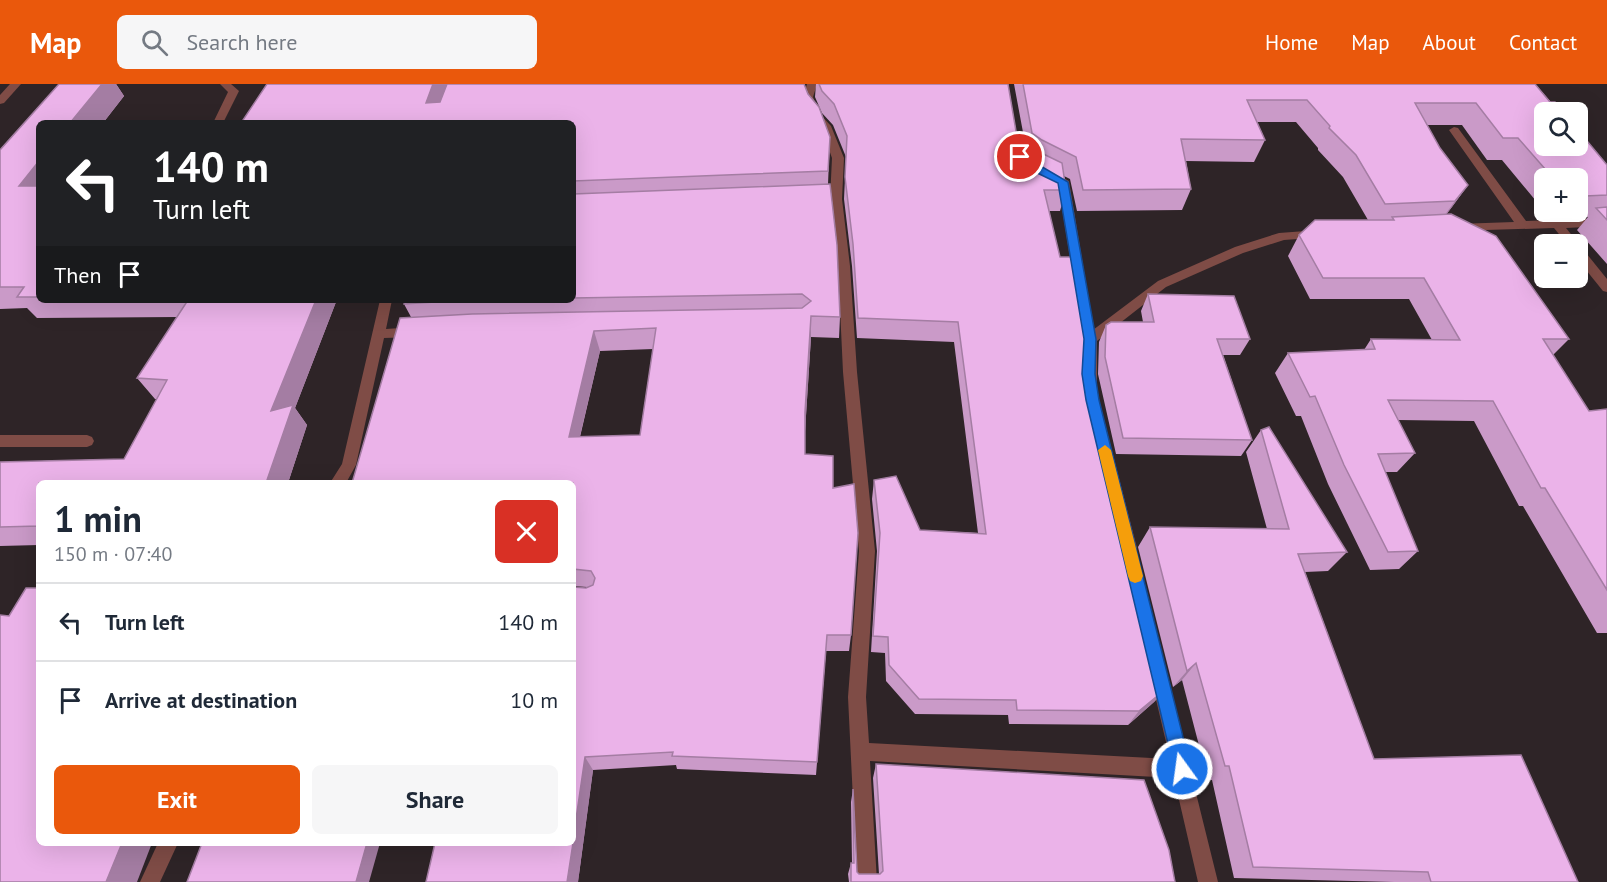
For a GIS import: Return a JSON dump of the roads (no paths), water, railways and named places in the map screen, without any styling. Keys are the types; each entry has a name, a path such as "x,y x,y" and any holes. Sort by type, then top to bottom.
{"street":[{"path":"0,101 16,84"},
{"path":"220,120 234,91 225,84"},
{"path":"812,84 808,97 815,115 826,126 838,158 830,199 844,266 850,372 867,551 857,697 867,882"},
{"path":"1454,130 1522,225"},
{"path":"1042,172 1063,182 1082,294"},
{"path":"1446,228 1607,222"},
{"path":"1557,224 1565,234"},
{"path":"1132,562 1093,400 1089,374 1089,334 1162,284 1239,250 1283,236 1331,234"},
{"path":"1588,264 1607,288"},
{"path":"340,480 349,465 385,303"},
{"path":"378,334 424,331"},
{"path":"0,441 87,441"},
{"path":"1154,654 1208,882"},
{"path":"860,752 1182,769"},
{"path":"150,882 167,846"}]}
